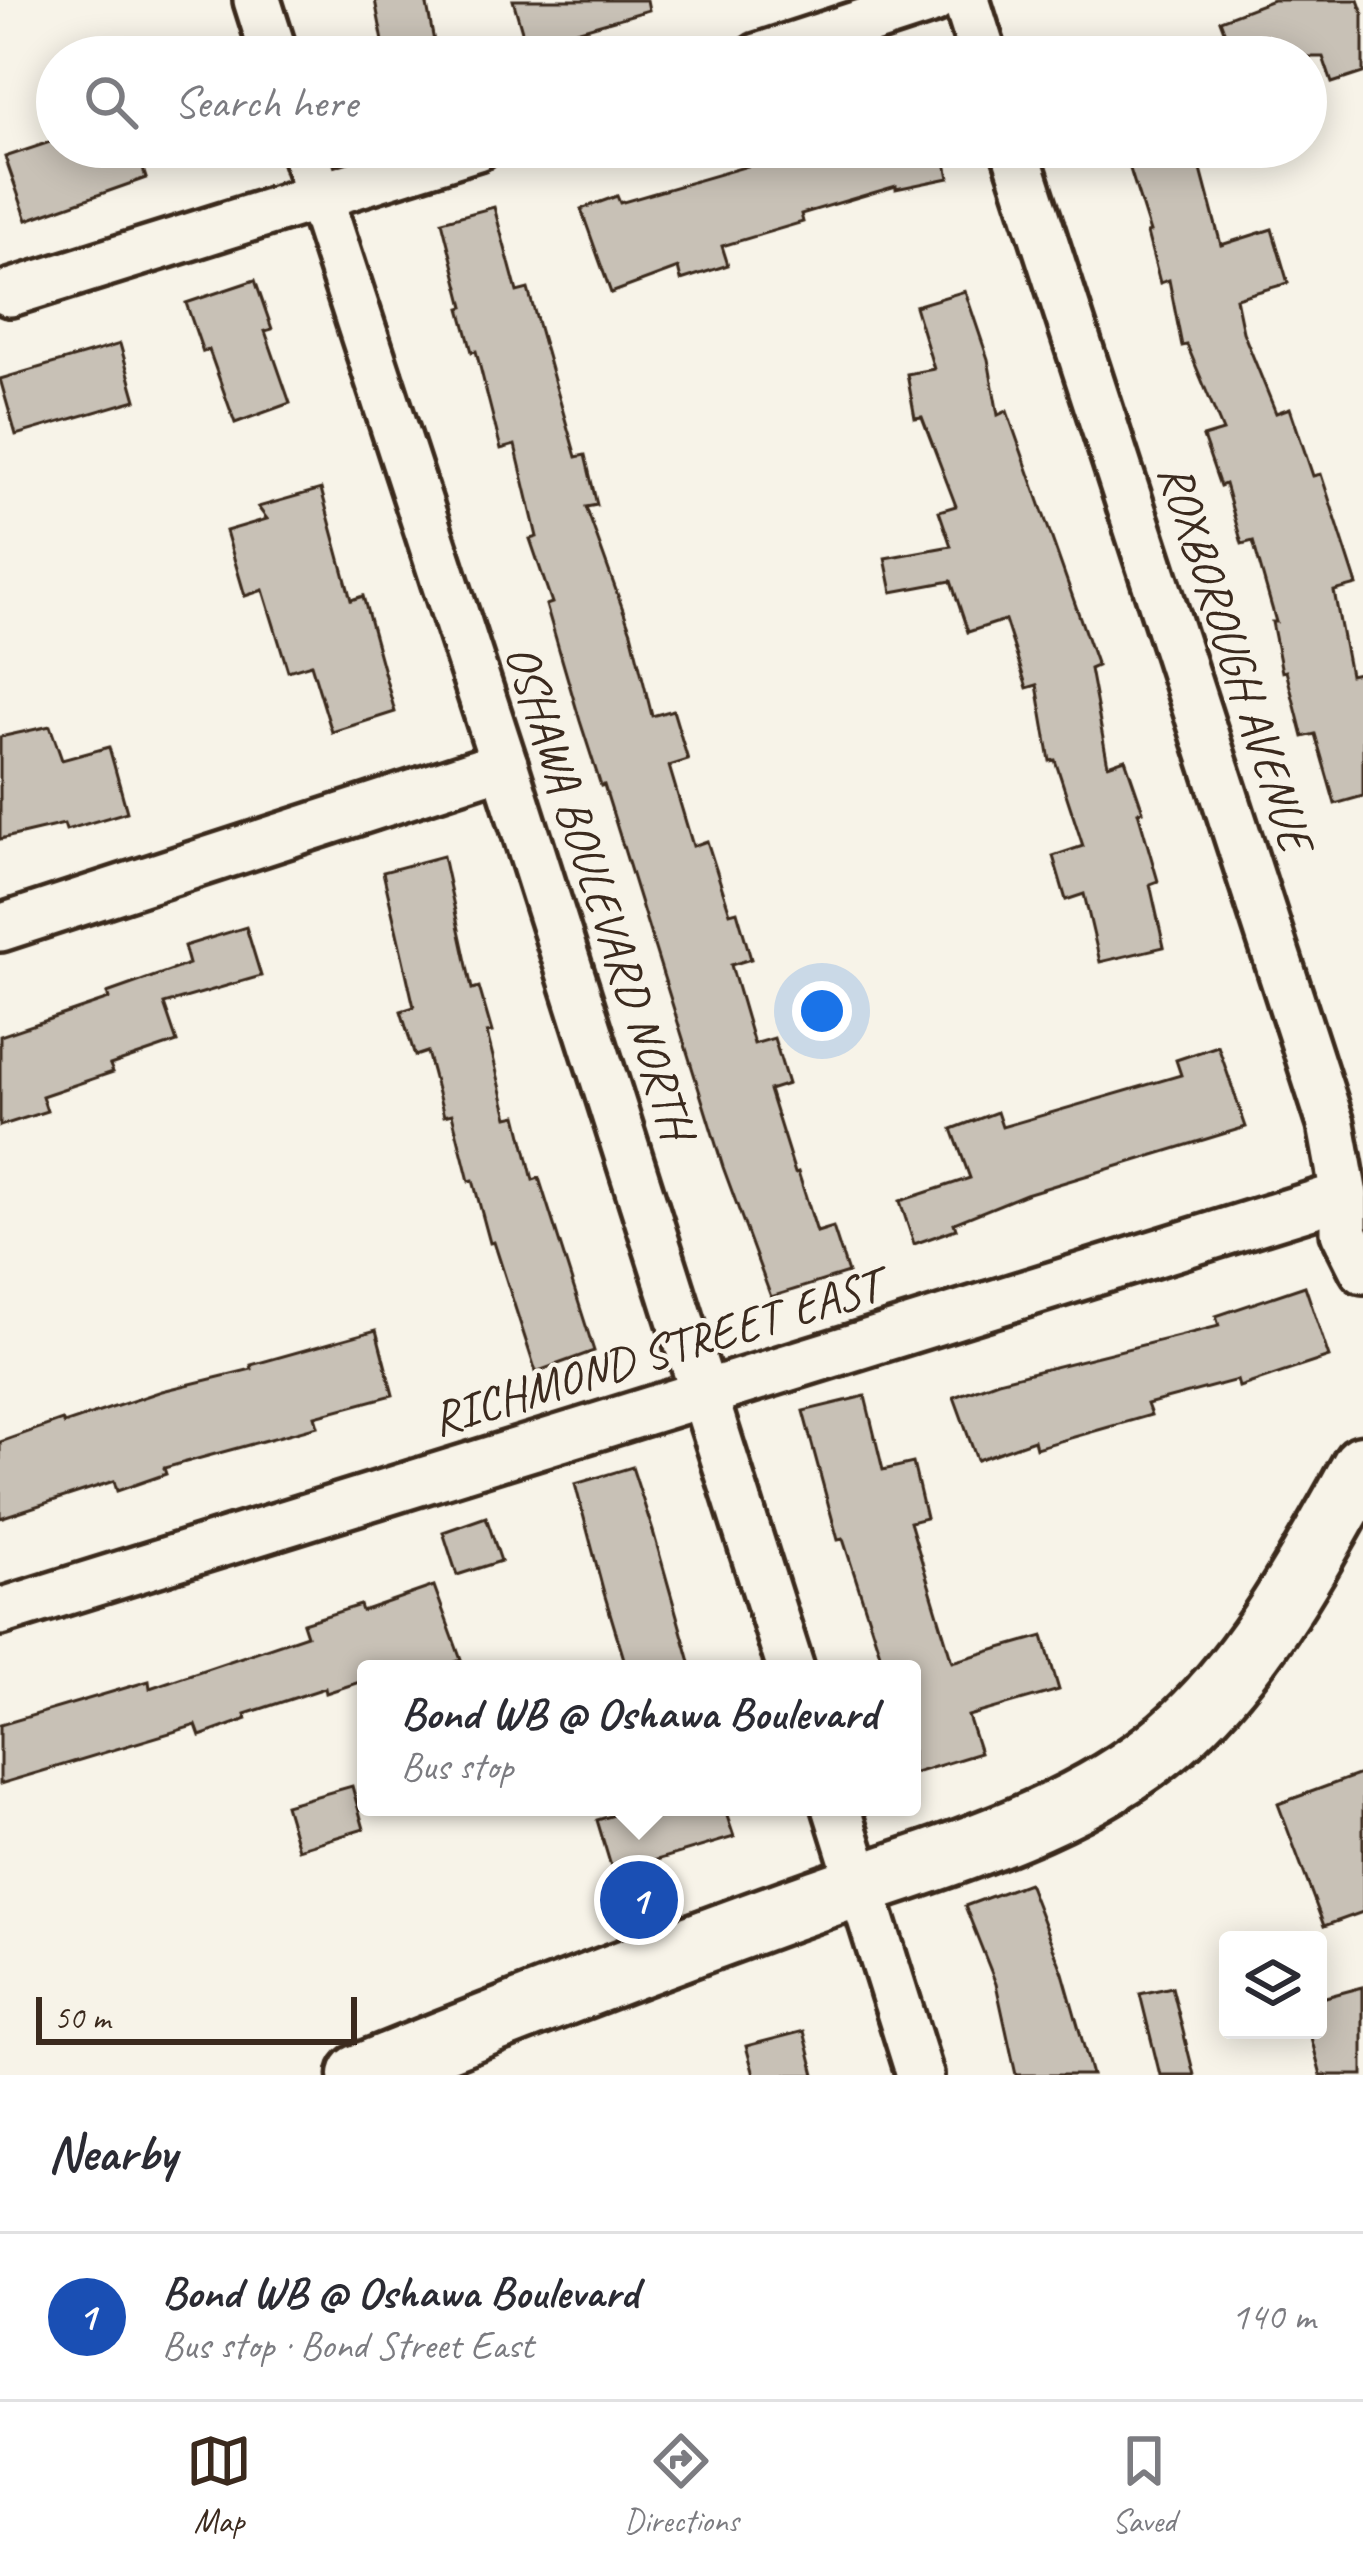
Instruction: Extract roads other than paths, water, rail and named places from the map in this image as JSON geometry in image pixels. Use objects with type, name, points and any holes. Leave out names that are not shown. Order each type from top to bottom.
[{"type":"main road","points":[[360,2075],[1003,1834],[1100,1788],[1168,1742],[1221,1691],[1256,1645],[1363,1466]]},
{"type":"street","points":[[257,0],[268,36]]},
{"type":"street","points":[[822,36],[933,0]]},
{"type":"street","points":[[966,0],[977,36]]},
{"type":"street","name":"OSHAWA BOULEVARD NORTH","points":[[310,168],[788,1660]]},
{"type":"street","points":[[10,293],[406,168]]},
{"type":"street","name":"ROXBOROUGH AVENUE","points":[[1020,168],[1331,1124],[1344,1195],[1344,1232],[1363,1270]]},
{"type":"street","points":[[0,928],[504,764]]},
{"type":"street","name":"RICHMOND STREET EAST","points":[[0,1612],[1344,1195]]},
{"type":"street","points":[[839,1816],[920,2075]]},
{"type":"place","name":"Bond WB @ Oshawa Boulevard","points":[[639,1900]]}]
